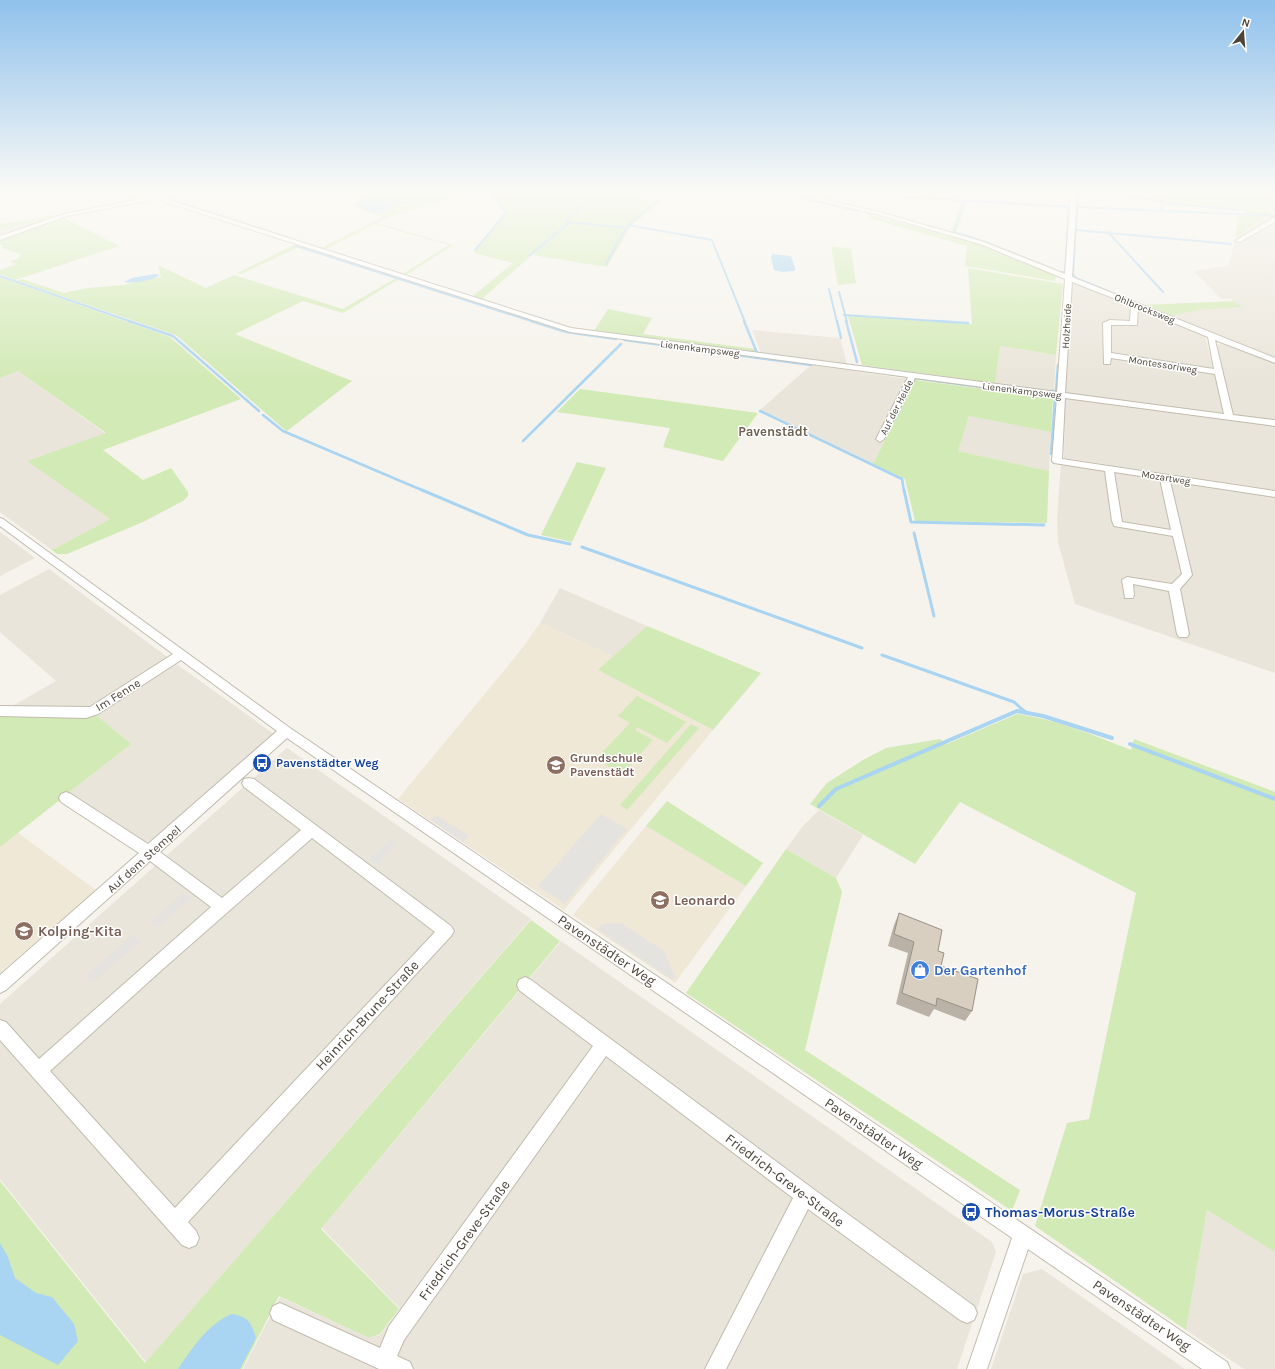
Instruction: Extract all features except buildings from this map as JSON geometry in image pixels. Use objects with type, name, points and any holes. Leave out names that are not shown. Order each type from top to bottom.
[{"type":"street","name":"Lienenkampsweg","points":[[338,256],[565,329],[1275,423]]},
{"type":"street","name":"Ohlbrocksweg","points":[[1012,256],[1275,361]]},
{"type":"street","name":"Holzheide","points":[[1057,461],[1070,256]]},
{"type":"street","name":"Montessoriweg","points":[[1137,305],[1134,306],[1134,323],[1107,323],[1107,359],[1219,372]]},
{"type":"street","points":[[1214,336],[1211,337],[1229,417]]},
{"type":"street","name":"Auf der Heide","points":[[880,439],[912,376]]},
{"type":"street","name":"Mozartweg","points":[[1057,461],[1275,494]]},
{"type":"street","points":[[1109,469],[1118,524],[1177,534]]},
{"type":"street","points":[[1164,477],[1187,575],[1174,588]]},
{"type":"street","name":"Pavenstädter Weg","points":[[0,522],[286,732],[1220,1369]]},
{"type":"street","points":[[1129,595],[1127,580],[1174,588]]},
{"type":"street","points":[[1174,588],[1183,634]]},
{"type":"street","name":"Im Fenne","points":[[0,711],[86,713],[94,711],[181,654]]},
{"type":"street","name":"Auf dem Stempel","points":[[0,985],[286,732]]},
{"type":"street","name":"Heinrich-Brune-Straße","points":[[175,1222],[446,931],[248,783]]},
{"type":"street","points":[[66,798],[150,853],[222,908]]},
{"type":"street","points":[[39,1070],[311,830]]},
{"type":"street","name":"Friedrich-Greve-Straße","points":[[525,985],[805,1195],[967,1313]]},
{"type":"street","points":[[0,1028],[189,1238]]},
{"type":"street","name":"Friedrich-Greve-Straße","points":[[280,1313],[394,1365],[396,1333],[604,1045]]},
{"type":"street","points":[[715,1369],[805,1195]]},
{"type":"street","points":[[977,1369],[1023,1234]]},
{"type":"shaded area","points":[[1231,256],[1275,256],[1275,358],[1170,316],[1200,310],[1242,307],[1231,299],[1221,299],[1194,271],[1228,266]]},
{"type":"shaded area","points":[[1072,283],[1205,335],[1223,413],[1065,393]]},
{"type":"shaded area","points":[[752,330],[840,338],[847,365],[761,353]]},
{"type":"shaded area","points":[[1217,345],[1231,345],[1275,363],[1275,420],[1234,415]]},
{"type":"shaded area","points":[[1000,346],[1056,355],[1054,391],[995,383]]},
{"type":"shaded area","points":[[811,365],[915,380],[873,464],[760,410]]},
{"type":"shaded area","points":[[18,371],[106,434],[28,461],[110,519],[52,550],[0,512],[0,378]]},
{"type":"shaded area","points":[[1065,398],[1275,425],[1275,490],[1064,458]]},
{"type":"shaded area","points":[[969,416],[1051,432],[1049,471],[958,451]]},
{"type":"shaded area","points":[[1061,464],[1275,496],[1275,673],[1075,604],[1058,542],[1057,519]]},
{"type":"shaded area","points":[[0,532],[35,558],[0,576]]},
{"type":"shaded area","points":[[49,569],[170,659],[94,707],[86,709],[9,708],[56,681],[0,632],[0,595]]},
{"type":"shaded area","points":[[560,588],[647,626],[614,657],[540,623]]},
{"type":"shaded area","name":"Grundschule Pavenstädt","points":[[540,623],[614,657],[598,670],[713,730],[564,910],[398,799],[520,651]]},
{"type":"shaded area","points":[[175,663],[274,734],[154,840],[144,842],[69,793],[131,744],[95,714]]},
{"type":"shaded area","points":[[287,748],[531,919],[146,1362],[0,1179],[0,1004]]},
{"type":"shaded area","points":[[819,810],[863,835],[836,878],[786,849],[802,827]]},
{"type":"shaded area","points":[[601,814],[627,829],[565,904],[538,886]]},
{"type":"shaded area","points":[[436,815],[469,836],[463,842],[431,820]]},
{"type":"shaded area","name":"Leonardo","points":[[646,826],[746,886],[675,983],[573,915]]},
{"type":"shaded area","name":"Kolping-Kita","points":[[18,833],[96,890],[0,973],[0,847]]},
{"type":"shaded area","points":[[391,839],[397,844],[376,865],[369,859]]},
{"type":"shaded area","points":[[185,892],[192,898],[157,928],[150,922]]},
{"type":"shaded area","points":[[621,923],[664,951],[675,977],[673,980],[597,929],[602,924]]},
{"type":"shaded area","points":[[133,935],[140,942],[92,983],[85,976]]},
{"type":"shaded area","points":[[561,941],[992,1242],[996,1252],[957,1369],[243,1369],[280,1297],[369,1338],[380,1335],[400,1309],[322,1228]]},
{"type":"shaded area","points":[[1207,1210],[1275,1252],[1275,1369],[1244,1369],[1186,1330]]},
{"type":"shaded area","points":[[1042,1269],[1185,1369],[991,1369],[1023,1274]]},
{"type":"green space","points":[[89,256],[15,280],[0,274],[0,270],[16,264],[10,261],[20,258],[19,257]]},
{"type":"green space","points":[[272,256],[280,256],[241,274],[237,273]]},
{"type":"green space","points":[[432,256],[436,256],[406,275],[403,274]]},
{"type":"green space","points":[[485,256],[531,256],[482,299],[473,296],[513,263]]},
{"type":"green space","points":[[538,256],[614,256],[607,267]]},
{"type":"green space","points":[[833,256],[852,256],[856,283],[838,285]]},
{"type":"green space","points":[[966,256],[1008,256],[1056,276],[1055,281],[965,266]]},
{"type":"green space","points":[[158,265],[206,288],[234,275],[343,309],[396,278],[399,279],[343,313],[303,301],[235,334],[352,381],[287,431],[176,335],[17,281],[22,279],[64,293],[87,288],[123,285],[161,277]]},
{"type":"green space","points":[[968,268],[1063,284],[1056,355],[1000,346],[995,383],[862,365],[848,316],[972,324]]},
{"type":"green space","points":[[0,277],[170,337],[241,399],[103,450],[143,480],[171,468],[188,492],[188,496],[183,501],[143,522],[67,554],[57,554],[52,550],[110,519],[27,461],[106,433],[18,371],[0,378]]},
{"type":"green space","points":[[1234,301],[1243,307],[1200,310],[1170,316],[1143,305]]},
{"type":"green space","points":[[608,309],[652,318],[643,334],[755,349],[756,352],[594,331]]},
{"type":"green space","points":[[915,380],[1053,398],[1051,432],[969,416],[958,451],[1049,471],[1047,523],[915,521],[905,479],[873,464]]},
{"type":"green space","points":[[580,389],[758,413],[723,461],[663,447],[670,428],[557,412]]},
{"type":"green space","points":[[577,462],[606,468],[572,542],[541,535]]},
{"type":"green space","points":[[647,626],[761,673],[713,730],[598,670]]},
{"type":"green space","points":[[637,696],[686,722],[667,743],[637,727],[635,730],[653,740],[622,774],[596,759],[630,723],[618,716]]},
{"type":"green space","points":[[0,714],[95,714],[131,744],[0,847]]},
{"type":"green space","points":[[1017,714],[1061,724],[1131,750],[1134,739],[1275,792],[1275,1252],[1207,1210],[1186,1330],[1035,1226],[1067,1123],[1089,1119],[1136,893],[960,802],[915,864],[810,804],[827,783],[863,760],[886,748],[940,739],[947,744]]},
{"type":"green space","points":[[691,724],[699,728],[627,810],[620,805]]},
{"type":"green space","points":[[667,801],[763,863],[746,886],[646,826]]},
{"type":"green space","points":[[786,849],[836,878],[842,892],[805,1050],[1020,1190],[1012,1211],[686,993]]},
{"type":"green space","points":[[531,920],[560,941],[321,1229],[399,1309],[380,1334],[369,1338],[279,1296],[242,1369],[0,1369],[0,1181],[145,1363]]},
{"type":"water","points":[[772,256],[791,256],[795,271],[782,272],[774,270]]},
{"type":"water","points":[[155,274],[160,275],[142,282],[124,282],[132,278]]},
{"type":"water","points":[[0,1243],[8,1257],[15,1278],[36,1293],[52,1297],[74,1324],[78,1341],[58,1365],[0,1335]]},
{"type":"water","points":[[232,1314],[246,1319],[253,1328],[256,1338],[240,1369],[178,1369],[208,1330],[216,1323]]},
{"type":"waterway","points":[[327,256],[534,322]]},
{"type":"waterway","points":[[606,264],[611,256]]},
{"type":"waterway","points":[[718,256],[745,322]]},
{"type":"waterway","points":[[1020,256],[1053,269]]},
{"type":"waterway","points":[[1059,272],[1065,272],[1066,256]]},
{"type":"waterway","points":[[1074,256],[1073,274],[1076,278],[1132,301]]},
{"type":"waterway","points":[[1130,256],[1163,292]]},
{"type":"waterway","points":[[0,276],[132,322]]},
{"type":"waterway","points":[[829,289],[837,322]]},
{"type":"waterway","points":[[839,292],[845,315]]},
{"type":"waterway","points":[[845,315],[945,322]]},
{"type":"waterway","points":[[845,315],[847,322]]},
{"type":"waterway","points":[[129,321],[173,336],[259,411]]},
{"type":"waterway","points":[[531,321],[566,332],[616,339]]},
{"type":"waterway","points":[[744,321],[757,353],[753,352]]},
{"type":"waterway","points":[[837,321],[841,338]]},
{"type":"waterway","points":[[846,321],[857,362]]},
{"type":"waterway","points":[[935,321],[945,322]]},
{"type":"waterway","points":[[945,322],[968,323]]},
{"type":"waterway","points":[[945,322],[951,322]]},
{"type":"waterway","points":[[624,340],[811,365]]},
{"type":"waterway","points":[[523,441],[621,344]]},
{"type":"waterway","points":[[1051,391],[1056,391],[1058,365]]},
{"type":"waterway","points":[[913,382],[915,378],[1055,397],[1051,454]]},
{"type":"waterway","points":[[895,419],[909,389]]},
{"type":"waterway","points":[[760,411],[902,479],[904,491]]},
{"type":"waterway","points":[[263,415],[283,431],[424,491]]},
{"type":"waterway","points":[[422,490],[528,535],[570,544]]},
{"type":"waterway","points":[[904,490],[911,522],[1044,525]]},
{"type":"waterway","points":[[914,533],[934,616]]},
{"type":"waterway","points":[[582,547],[862,648]]},
{"type":"waterway","points":[[882,655],[1014,702],[1024,711]]},
{"type":"waterway","points":[[819,806],[836,789],[1017,711],[1043,716],[1112,738]]},
{"type":"waterway","points":[[1130,744],[1275,799]]},
{"type":"place","name":"Pavenstädter Weg","points":[[262,763]]},
{"type":"place","name":"Grundschule Pavenstädt","points":[[556,765]]},
{"type":"place","name":"Leonardo","points":[[660,900]]},
{"type":"place","name":"Kolping-Kita","points":[[24,931]]},
{"type":"place","name":"Der Gartenhof","points":[[920,970]]},
{"type":"place","name":"Thomas-Morus-Straße","points":[[971,1212]]},
{"type":"district","name":"Pavenstädt","points":[[773,431]]}]
